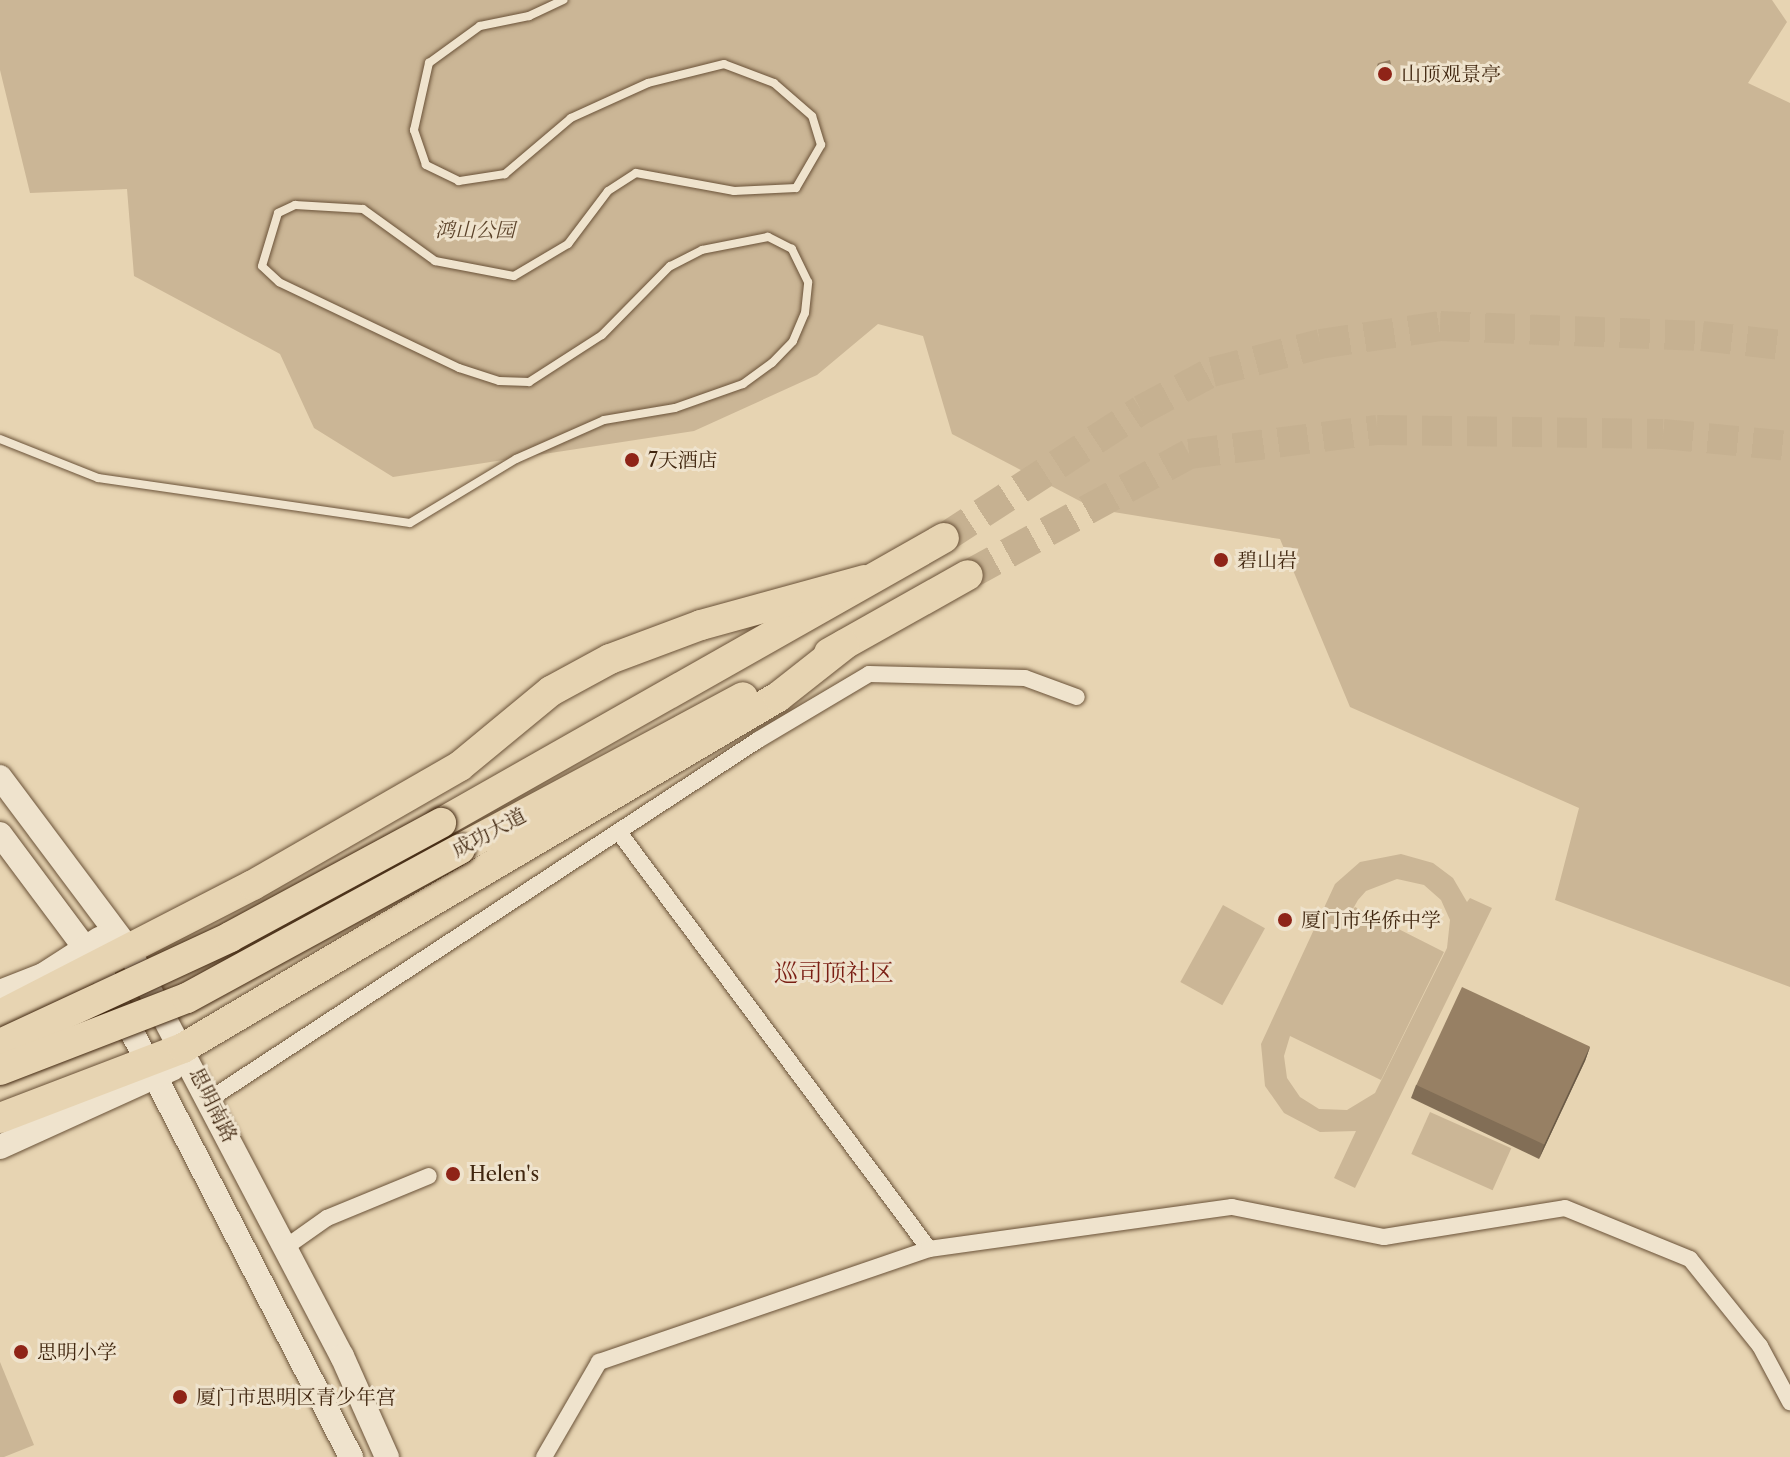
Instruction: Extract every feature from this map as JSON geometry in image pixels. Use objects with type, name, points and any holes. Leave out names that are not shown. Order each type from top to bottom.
[{"type":"highway","name":"成功大道","points":[[0,1044],[230,937],[441,823],[864,580],[944,538]]},
{"type":"highway","name":"成功大道","points":[[0,1070],[187,998],[844,645],[968,575]]},
{"type":"highway","points":[[0,1015],[121,937],[253,885],[460,766],[551,691],[610,659],[701,625],[864,580]]},
{"type":"highway","points":[[13,1114],[154,1068],[186,1054],[778,697],[844,645]]},
{"type":"main road","name":"思明南路","points":[[0,777],[121,937],[210,1099],[286,1247],[387,1457]]},
{"type":"main road","name":"思明南路","points":[[0,834],[91,956],[154,1068],[351,1457]]},
{"type":"main road","points":[[0,992],[91,956]]},
{"type":"main road","points":[[0,1147],[154,1068]]},
{"type":"street","points":[[210,1099],[621,835],[758,740],[869,674],[1025,678],[1077,697]]},
{"type":"street","points":[[621,835],[929,1249]]},
{"type":"street","points":[[286,1247],[327,1218],[429,1176]]},
{"type":"street","points":[[544,1457],[599,1362],[929,1249],[1232,1207],[1384,1237],[1565,1208],[1690,1259],[1760,1346],[1790,1402]]},
{"type":"lane","points":[[0,439],[98,478],[410,523],[541,447],[604,420],[675,408],[743,384],[772,363],[793,341],[805,313],[808,282],[792,249],[768,237],[702,250],[670,266],[602,335],[529,382],[499,381],[459,368],[279,282],[262,266],[278,213],[295,205],[363,209],[435,261],[514,276],[568,244],[608,191],[636,173],[734,191],[796,188],[821,145],[812,116],[774,83],[724,64],[648,83],[571,118],[505,174],[459,181],[426,165],[414,130],[429,63],[480,26],[529,16],[563,0]]},
{"type":"green space","name":"鸿山公园","points":[[0,0],[1772,0],[1787,22],[1748,83],[1790,103],[1790,987],[1555,900],[1579,808],[1350,707],[1280,539],[1095,509],[952,434],[923,336],[878,324],[817,375],[694,431],[393,477],[314,428],[280,354],[134,276],[127,189],[30,193],[0,70]]},
{"type":"green space","points":[[1401,854],[1433,863],[1453,878],[1467,902],[1470,898],[1492,908],[1355,1188],[1334,1178],[1356,1131],[1320,1132],[1284,1113],[1265,1086],[1261,1044],[1335,884],[1360,862]],"holes":[[[1397,879],[1424,885],[1441,900],[1450,920],[1447,948],[1375,1093],[1347,1110],[1319,1109],[1300,1097],[1287,1078],[1284,1056],[1290,1036],[1381,1080],[1444,952],[1355,907],[1350,914],[1366,891]]]},
{"type":"green space","points":[[1223,905],[1265,928],[1222,1005],[1180,982]]},
{"type":"green space","points":[[1430,1112],[1511,1148],[1493,1190],[1411,1154]]},
{"type":"green space","points":[[0,1362],[34,1445],[4,1457],[0,1457]]},
{"type":"building","points":[[1390,60],[1394,76],[1382,78],[1378,63]]},
{"type":"building","points":[[1462,987],[1590,1047],[1544,1144],[1416,1085]]},
{"type":"tunnel","points":[[944,538],[1141,410],[1212,372],[1320,344],[1440,326],[1702,336],[1790,346]]},
{"type":"tunnel","points":[[968,575],[1189,454],[1377,430],[1663,434],[1790,446]]},
{"type":"place","name":"山顶观景亭","points":[[1385,74]]},
{"type":"place","name":"7天酒店","points":[[632,460]]},
{"type":"place","name":"碧山岩","points":[[1221,560]]},
{"type":"place","name":"厦门市华侨中学","points":[[1285,920]]},
{"type":"place","name":"Helen's","points":[[453,1174]]},
{"type":"place","name":"思明小学","points":[[21,1352]]},
{"type":"place","name":"厦门市思明区青少年宫","points":[[180,1397]]},
{"type":"district","name":"巡司顶社区","points":[[834,973]]}]
